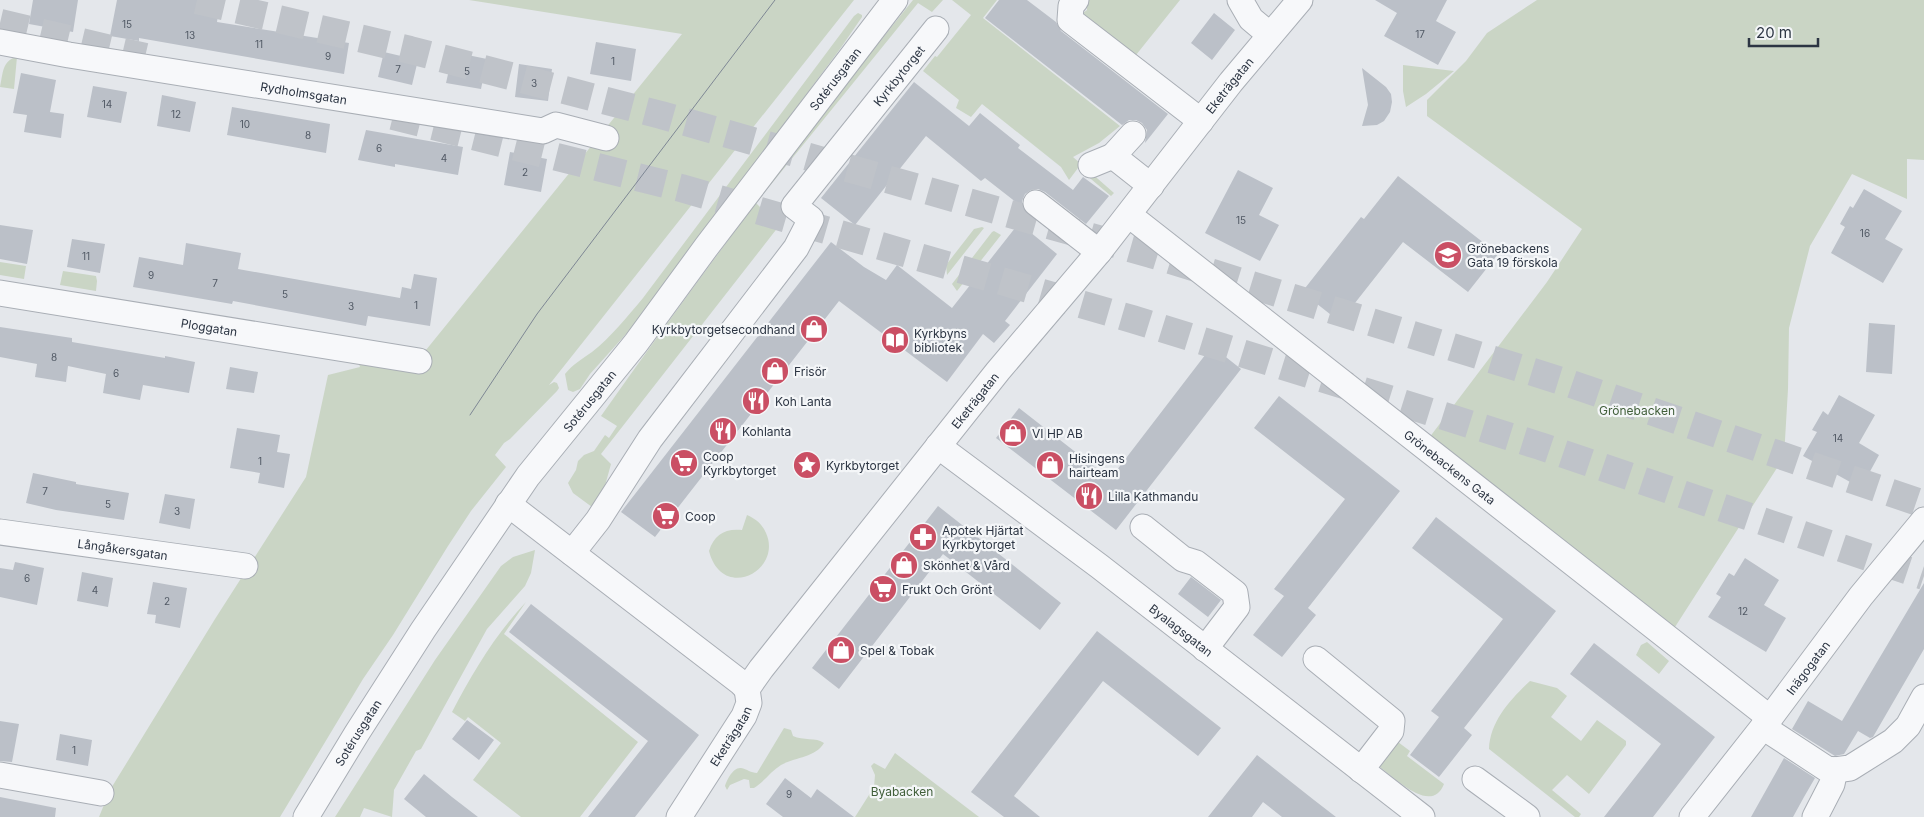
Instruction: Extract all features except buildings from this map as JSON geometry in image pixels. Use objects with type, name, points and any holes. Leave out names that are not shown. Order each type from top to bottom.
[{"type":"street","name":"Sotérusgatan","points":[[306,817],[377,701],[528,476],[636,343],[895,0]]},
{"type":"street","points":[[1076,0],[1071,6],[1070,20],[1201,121]]},
{"type":"street","points":[[1240,0],[1251,19],[1270,35]]},
{"type":"street","name":"Eketrägatan","points":[[679,817],[744,716],[749,703],[747,689],[761,669],[998,371],[1099,252],[1201,121],[1300,0]]},
{"type":"street","name":"Kyrkbytorget","points":[[572,553],[598,520],[650,439],[796,248],[811,219],[794,206],[936,29]]},
{"type":"street","name":"Rydholmsgatan","points":[[0,42],[69,55],[542,131],[556,125],[606,138]]},
{"type":"street","points":[[1133,134],[1102,161],[1151,186]]},
{"type":"street","points":[[1036,204],[1099,252]]},
{"type":"street","name":"Grönebackens Gata","points":[[1129,215],[1819,764],[1834,770]]},
{"type":"street","name":"Ploggatan","points":[[0,292],[418,361]]},
{"type":"street","name":"Byalagsgatan","points":[[938,446],[1099,566],[1422,817]]},
{"type":"street","points":[[508,504],[747,689]]},
{"type":"street","name":"Inägogatan","points":[[1692,817],[1861,596],[1923,524]]},
{"type":"street","points":[[1143,527],[1183,559],[1196,563],[1235,593],[1237,608],[1204,648]]},
{"type":"street","name":"Långåkersgatan","points":[[0,532],[244,566]]},
{"type":"street","points":[[1316,659],[1392,721],[1391,731],[1361,770]]},
{"type":"street","points":[[1815,817],[1832,784],[1834,770],[1850,768],[1893,741],[1908,726],[1924,697]]},
{"type":"street","points":[[0,775],[101,793]]},
{"type":"street","points":[[1475,779],[1527,817]]},
{"type":"green space","points":[[469,0],[854,0],[549,385],[554,382],[557,383],[559,388],[557,391],[504,443],[495,455],[506,467],[471,511],[448,546],[393,635],[363,679],[280,817],[99,817],[110,790],[215,619],[306,477],[328,375],[360,367],[358,361],[386,360],[426,350],[682,34]]},
{"type":"green space","points":[[913,0],[943,0],[932,12],[918,3],[759,199],[832,102]]},
{"type":"green space","points":[[952,0],[997,0],[983,18],[1120,126],[1099,143],[1073,157],[1114,193],[1111,196],[1078,168],[1069,180],[1061,167],[982,104],[971,117],[956,108],[959,100],[923,71],[935,56],[937,57],[971,15]]},
{"type":"green space","points":[[1087,0],[1180,0],[1132,60],[1079,16],[1087,10]]},
{"type":"green space","name":"Grönebacken","points":[[1537,0],[1924,0],[1924,160],[1907,159],[1907,199],[1852,174],[1810,246],[1789,328],[1784,457],[1675,627],[1429,438],[1547,282],[1582,229],[1427,116],[1427,100],[1466,61],[1487,33]]},
{"type":"green space","points":[[858,13],[862,17],[840,49],[635,324],[590,374],[580,389],[573,392],[568,390],[565,374],[574,364],[606,340],[643,298]]},
{"type":"green space","points":[[17,57],[14,89],[0,87],[6,64]]},
{"type":"green space","points":[[1403,65],[1454,71],[1426,94],[1406,107],[1403,91]]},
{"type":"green space","points":[[756,203],[779,226],[601,454],[611,464],[603,493],[592,507],[573,493],[568,483],[576,470],[578,461],[584,455],[594,451],[605,435],[609,438],[617,426],[601,416]]},
{"type":"green space","points":[[984,228],[947,275],[946,265],[974,229]]},
{"type":"green space","points":[[994,231],[1001,235],[957,291],[952,284]]},
{"type":"green space","points":[[0,262],[26,266],[24,279],[0,275]]},
{"type":"green space","points":[[63,271],[96,276],[96,291],[60,285]]},
{"type":"green space","points":[[747,515],[763,527],[769,547],[766,559],[759,569],[749,575],[737,578],[726,575],[716,566],[709,551],[711,545],[721,534],[730,530],[742,530]]},
{"type":"green space","points":[[535,550],[531,573],[525,586],[487,629],[421,749],[416,751],[394,790],[392,817],[364,808],[360,817],[335,817],[435,660],[501,566],[513,557]]},
{"type":"green space","points":[[526,602],[504,634],[638,742],[580,817],[521,817],[473,780],[501,743],[468,717],[465,721],[452,712],[485,654],[504,627]]},
{"type":"green space","points":[[1647,642],[1669,661],[1659,674],[1636,655],[1641,645]]},
{"type":"green space","points":[[1530,681],[1557,688],[1567,696],[1551,717],[1581,741],[1597,720],[1626,741],[1626,745],[1589,794],[1567,775],[1552,790],[1581,814],[1579,817],[1575,817],[1489,749],[1490,739],[1497,720],[1509,703]]},
{"type":"green space","points":[[784,728],[791,730],[793,736],[824,743],[815,752],[781,765],[754,788],[750,788],[749,780],[744,779],[730,785],[727,790],[726,783],[731,774],[738,768],[757,773]]},
{"type":"green space","points":[[1394,739],[1410,751],[1407,756],[1444,784],[1438,793],[1431,796],[1414,792],[1381,768],[1377,763]]},
{"type":"green space","name":"Byabacken","points":[[895,753],[979,817],[855,817],[874,787],[875,775],[871,766],[874,763],[885,769]]},
{"type":"tunnel","points":[[197,0],[410,50],[661,115],[1151,254],[1565,382],[1924,504]]},
{"type":"tunnel","points":[[0,23],[145,57]]},
{"type":"tunnel","points":[[393,116],[681,188],[1132,319],[1540,446],[1924,576]]},
{"type":"tram line","points":[[470,415],[537,314],[775,0]]},
{"type":"place","name":"Grönebackens Gata 19 förskola","points":[[1448,255]]},
{"type":"place","name":"Kyrkbytorgetsecondhand","points":[[814,329]]},
{"type":"place","name":"Kyrkbyns bibliotek","points":[[895,340]]},
{"type":"place","name":"Frisör","points":[[775,371]]},
{"type":"place","name":"Koh Lanta","points":[[756,401]]},
{"type":"place","name":"Kohlanta","points":[[723,431]]},
{"type":"place","name":"VI HP AB","points":[[1013,433]]},
{"type":"place","name":"Coop Kyrkbytorget","points":[[684,463]]},
{"type":"place","name":"Kyrkbytorget","points":[[807,465]]},
{"type":"place","name":"Hisingens hairteam","points":[[1050,465]]},
{"type":"place","name":"Lilla Kathmandu","points":[[1089,496]]},
{"type":"place","name":"Coop","points":[[666,516]]},
{"type":"place","name":"Apotek Hjärtat Kyrkbytorget","points":[[923,537]]},
{"type":"place","name":"Skönhet & Vård","points":[[904,565]]},
{"type":"place","name":"Frukt Och Grönt","points":[[883,589]]},
{"type":"place","name":"Spel & Tobak","points":[[841,650]]}]
